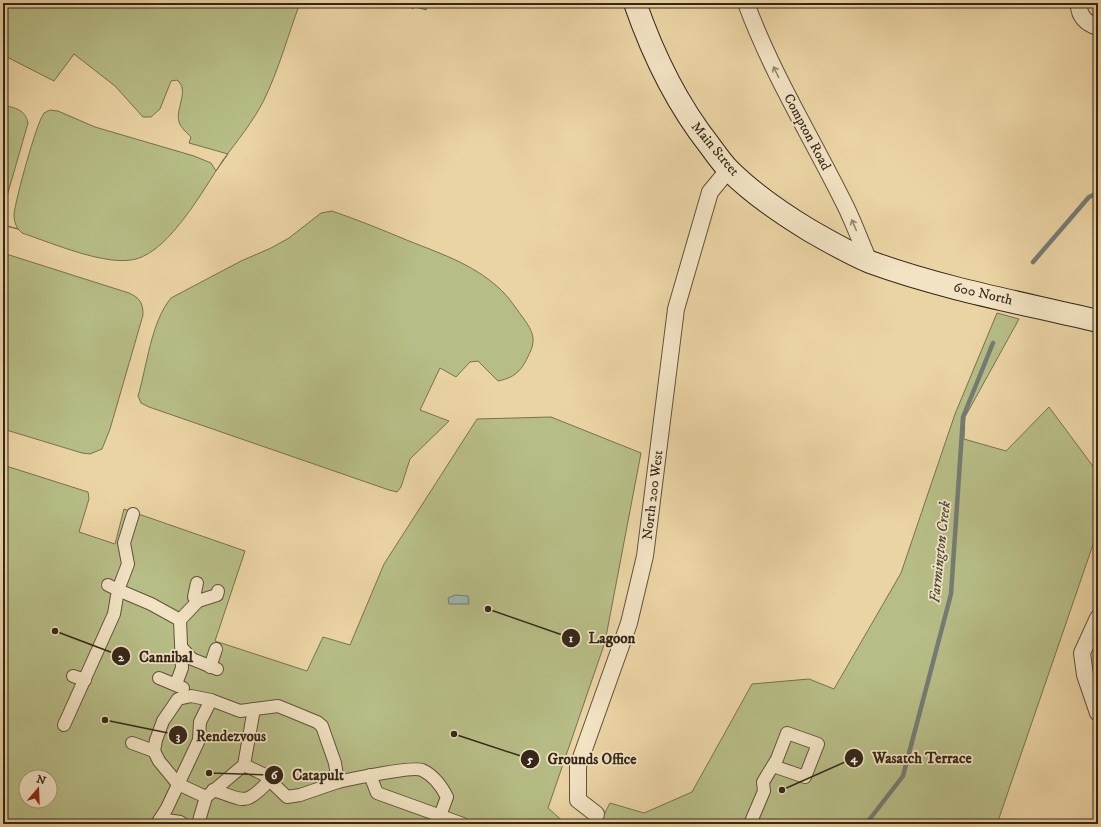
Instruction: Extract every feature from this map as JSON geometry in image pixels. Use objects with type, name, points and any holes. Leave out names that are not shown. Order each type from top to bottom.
[{"type":"main road","name":"Main Street","points":[[635,3],[646,36],[665,78],[693,125],[729,169],[761,197],[796,222],[833,244],[869,261]]},
{"type":"main road","name":"600 North","points":[[869,261],[924,280],[1098,321]]},
{"type":"street","name":"Compton Road","points":[[746,3],[757,33],[788,98],[846,206],[869,261]]},
{"type":"street","points":[[1080,3],[1081,14],[1084,20],[1090,25],[1098,27]]},
{"type":"street","name":"North 200 West","points":[[596,814],[578,800],[578,766],[629,623],[645,556],[676,309],[710,192],[729,169]]},
{"type":"street","points":[[64,725],[79,678],[114,614],[113,588],[128,564],[124,543],[132,514]]},
{"type":"street","points":[[196,584],[194,597],[198,601]]},
{"type":"street","points":[[113,588],[151,604],[180,620]]},
{"type":"street","points":[[178,679],[182,668],[180,620],[198,601],[217,595],[218,591]]},
{"type":"street","points":[[1098,618],[1082,653],[1085,675],[1098,713]]},
{"type":"street","points":[[182,648],[192,659],[214,668],[216,649]]},
{"type":"street","points":[[160,676],[178,679],[191,696]]},
{"type":"street","points":[[154,751],[156,740],[163,721],[178,699],[191,696],[211,697],[240,711],[247,706],[278,706],[317,722],[322,726],[336,763],[333,786]]},
{"type":"street","points":[[158,822],[167,808],[199,740],[200,722],[211,697]]},
{"type":"street","points":[[198,824],[209,794],[244,765],[247,706]]},
{"type":"street","points":[[132,743],[154,751],[163,766],[178,784],[209,794],[245,798],[256,794],[269,780]]},
{"type":"street","points":[[163,766],[188,761]]},
{"type":"street","points":[[336,763],[356,778]]},
{"type":"street","points":[[244,765],[263,774],[286,797],[333,786],[370,775],[420,769],[429,774],[447,797],[439,820]]},
{"type":"street","points":[[750,824],[764,791],[763,782],[773,766]]},
{"type":"street","points":[[370,775],[377,793],[439,820],[463,824]]},
{"type":"street","points":[[158,822],[180,822],[183,824]]},
{"type":"green space","points":[[3,3],[300,3],[279,64],[264,100],[250,124],[228,154],[189,143],[191,137],[179,122],[178,117],[182,89],[181,84],[177,80],[171,81],[160,109],[151,117],[143,117],[115,86],[74,54],[54,81],[3,55]]},
{"type":"green space","points":[[406,3],[428,3],[426,10],[413,6],[413,9]]},
{"type":"green space","points":[[3,105],[15,108],[22,112],[27,118],[28,123],[3,210]]},
{"type":"green space","points":[[50,110],[58,111],[95,127],[194,156],[211,163],[216,171],[196,202],[173,231],[161,244],[149,253],[136,259],[124,261],[110,260],[79,253],[22,233],[18,229],[15,222],[14,214],[22,178],[36,131],[44,113]]},
{"type":"green space","points":[[332,211],[447,256],[483,275],[504,293],[527,323],[533,336],[533,345],[522,367],[515,374],[505,379],[498,381],[478,361],[470,362],[456,377],[440,368],[420,410],[449,421],[410,459],[401,487],[397,492],[149,407],[141,403],[138,396],[154,332],[164,308],[171,298],[241,261],[271,248],[289,238],[321,213]]},
{"type":"green space","points":[[3,253],[129,293],[140,301],[143,315],[110,429],[102,449],[90,454],[82,453],[3,429]]},
{"type":"green space","points":[[997,313],[1019,319],[965,417],[964,439],[1006,451],[1049,407],[1098,473],[1098,530],[997,824],[599,824],[610,803],[644,813],[692,792],[752,684],[809,679],[834,689],[901,573],[955,414]]},
{"type":"green space","points":[[551,417],[641,453],[605,642],[548,808],[566,824],[3,824],[3,465],[88,492],[89,499],[79,532],[115,544],[124,509],[245,551],[215,641],[307,671],[323,637],[350,645],[384,564],[477,419]]},
{"type":"water","points":[[455,595],[468,596],[469,604],[449,604],[448,598]]},
{"type":"waterway","name":"Farmington Creek","points":[[1033,262],[1089,197],[1098,193]]},
{"type":"waterway","name":"Farmington Creek","points":[[866,824],[903,776],[951,594],[963,417],[993,343]]},
{"type":"place","name":"Lagoon","points":[[488,609]]},
{"type":"place","name":"Cannibal","points":[[55,631]]},
{"type":"place","name":"Rendezvous","points":[[105,720]]},
{"type":"place","name":"Grounds Office","points":[[454,734]]},
{"type":"place","name":"Catapult","points":[[209,773]]},
{"type":"place","name":"Wasatch Terrace","points":[[782,790]]}]
